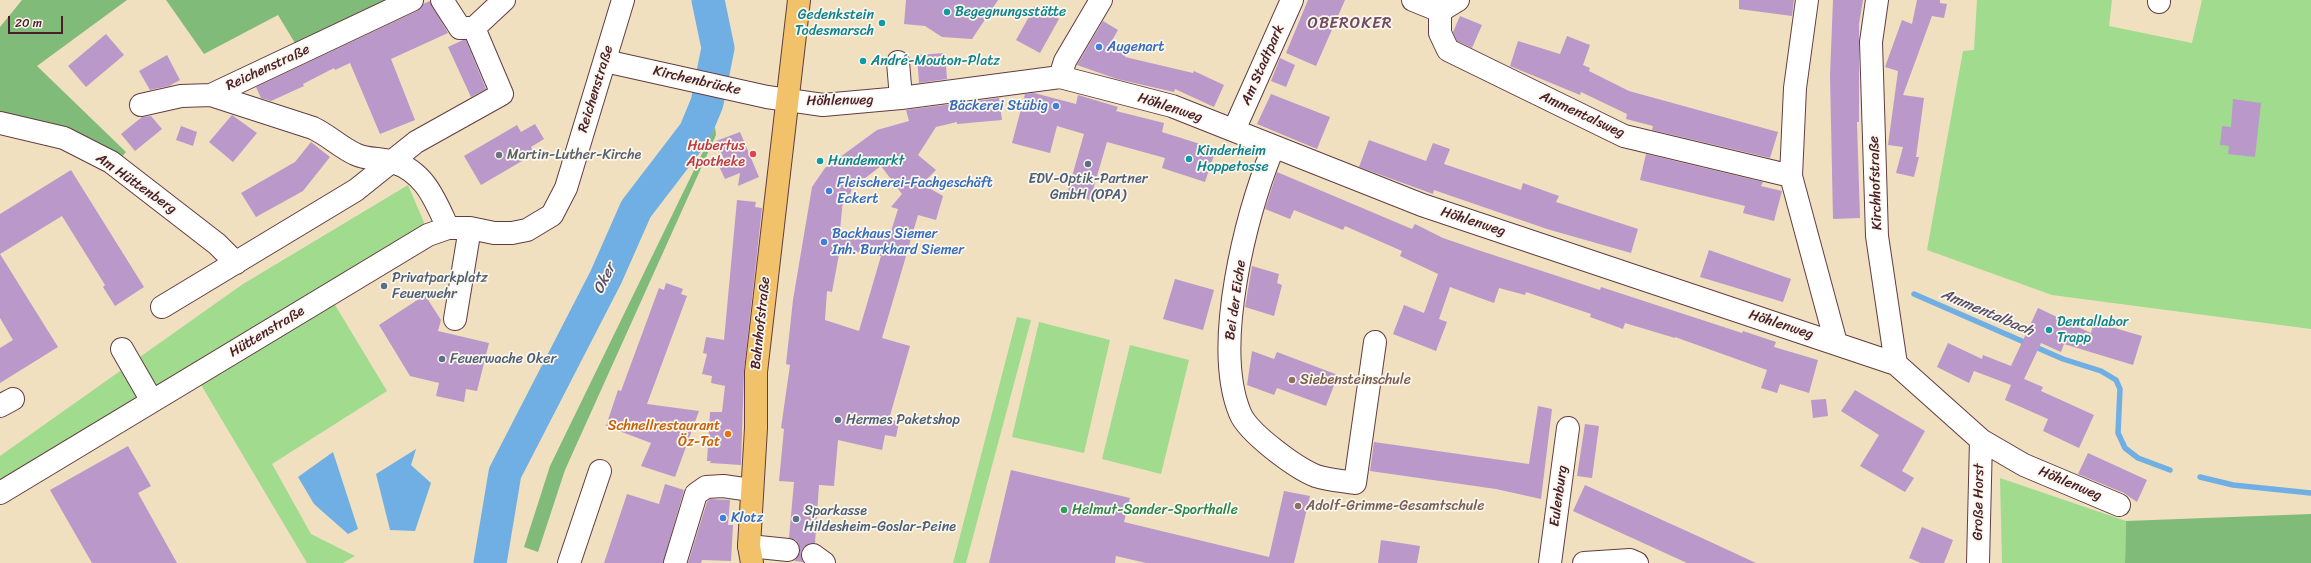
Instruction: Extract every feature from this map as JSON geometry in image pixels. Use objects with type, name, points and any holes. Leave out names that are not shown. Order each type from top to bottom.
[{"type":"main road","name":"Bahnhofstraße","points":[[748,557],[756,428],[756,372],[764,290],[799,0]]},
{"type":"street","name":"Reichenstraße","points":[[210,95],[412,0]]},
{"type":"street","points":[[442,0],[460,28],[474,28],[504,0]]},
{"type":"street","name":"Reichenstraße","points":[[547,219],[559,204],[566,188],[623,0]]},
{"type":"street","points":[[1060,77],[1065,61],[1100,0]]},
{"type":"street","name":"Am Stadtpark","points":[[1234,130],[1292,0]]},
{"type":"street","points":[[1413,0],[1440,11],[1458,0]]},
{"type":"street","points":[[1807,0],[1795,88],[1791,176],[1836,343]]},
{"type":"street","name":"Kirchhofstraße","points":[[1877,0],[1871,42],[1877,236],[1896,364]]},
{"type":"street","name":"Ammentalsweg","points":[[1440,11],[1440,33],[1448,50],[1624,136],[1791,176]]},
{"type":"street","points":[[162,306],[356,190],[416,142],[502,94],[474,28]]},
{"type":"street","name":"Kirchenbrücke","points":[[605,62],[788,101]]},
{"type":"street","points":[[898,62],[901,98]]},
{"type":"street","name":"Höhlenweg","points":[[788,101],[823,105],[901,98],[1060,77],[1172,106],[1234,130],[1273,148],[1422,205],[1896,364],[1981,440],[2024,465],[2119,505]]},
{"type":"street","name":"Reichenstraße","points":[[141,105],[181,96],[210,95],[313,128],[329,136],[355,154],[369,159],[392,162],[411,170],[421,178],[448,228]]},
{"type":"street","name":"Am Hüttenberg","points":[[0,123],[64,138],[111,162],[217,244],[236,263]]},
{"type":"street","name":"Bei der Eiche","points":[[1273,148],[1250,214],[1230,325],[1230,374],[1240,415],[1270,448],[1317,476],[1355,483],[1375,342]]},
{"type":"street","name":"Hüttenstraße","points":[[0,493],[428,235],[448,228],[470,228],[494,233],[512,233],[527,230],[547,219]]},
{"type":"street","points":[[455,319],[470,228]]},
{"type":"street","points":[[122,349],[152,402]]},
{"type":"street","name":"Eulenburg","points":[[1550,563],[1568,428]]},
{"type":"street","name":"Große Horst","points":[[1978,563],[1981,440]]},
{"type":"street","points":[[569,563],[600,471]]},
{"type":"street","points":[[675,563],[696,494],[706,487],[723,486],[751,490]]},
{"type":"street","points":[[748,557],[788,550]]},
{"type":"street","points":[[1584,563],[1630,560],[1637,563]]},
{"type":"green space","points":[[22,0],[127,0],[37,66],[126,152],[120,159],[79,137],[0,112],[0,27]]},
{"type":"green space","points":[[166,0],[396,0],[298,48],[278,15],[204,54]]},
{"type":"green space","points":[[1977,0],[2112,0],[2109,26],[2192,43],[2202,0],[2311,0],[2311,329],[2052,295],[1927,250],[1963,51],[1974,50]]},
{"type":"green space","points":[[715,127],[716,135],[565,470],[538,552],[524,547],[550,466]]},
{"type":"green space","points":[[408,185],[426,227],[329,295],[387,391],[272,464],[311,534],[355,556],[343,563],[307,563],[191,368],[0,481],[0,456],[243,284]]},
{"type":"green space","points":[[1017,317],[1031,320],[966,563],[953,563]]},
{"type":"green space","points":[[1039,322],[1110,340],[1084,453],[1012,437]]},
{"type":"green space","points":[[1130,345],[1189,360],[1161,474],[1102,459]]},
{"type":"green space","points":[[2000,478],[2126,521],[2125,563],[2002,563]]},
{"type":"green space","points":[[2311,514],[2311,563],[2125,563],[2126,521]]},
{"type":"water","points":[[416,449],[411,465],[431,483],[415,531],[390,530],[376,474]]},
{"type":"water","points":[[333,452],[358,529],[348,534],[314,504],[298,477]]},
{"type":"building","name":"Begegnungsstätte","points":[[906,0],[998,0],[972,39],[942,37],[925,26],[904,24]]},
{"type":"building","points":[[1308,0],[1345,0],[1316,66],[1286,53]]},
{"type":"building","points":[[1739,0],[1794,0],[1792,16],[1739,9]]},
{"type":"building","points":[[1833,0],[1863,0],[1859,24],[1859,122],[1857,122],[1860,218],[1833,219],[1830,76]]},
{"type":"building","points":[[1917,0],[1940,0],[1940,3],[1947,4],[1944,18],[1932,16],[1903,95],[1924,98],[1916,157],[1919,157],[1914,177],[1896,173],[1903,147],[1888,145],[1898,71],[1885,67],[1902,20],[1912,24]]},
{"type":"building","points":[[430,1],[448,33],[391,59],[415,120],[380,134],[350,63],[335,70],[334,68],[303,84],[304,86],[271,101],[261,98],[256,87],[417,11],[423,4]]},
{"type":"building","points":[[1035,6],[1059,19],[1040,53],[1016,40]]},
{"type":"building","points":[[1460,16],[1482,25],[1472,48],[1457,41],[1453,32]]},
{"type":"building","points":[[1103,21],[1118,30],[1110,44],[1128,50],[1125,57],[1193,73],[1194,71],[1224,85],[1214,107],[1175,89],[1174,92],[1117,79],[1077,65]]},
{"type":"building","points":[[106,34],[124,55],[86,87],[68,66]]},
{"type":"building","points":[[1567,36],[1590,45],[1583,65],[1590,68],[1589,71],[1629,91],[1778,132],[1770,158],[1652,130],[1653,126],[1626,119],[1627,114],[1581,92],[1580,95],[1510,66],[1518,41],[1560,54]]},
{"type":"building","points":[[466,40],[486,89],[471,97],[448,47]]},
{"type":"building","points":[[945,53],[947,79],[919,83],[917,55]]},
{"type":"building","points":[[167,55],[180,80],[169,86],[150,90],[139,71]]},
{"type":"building","points":[[1280,58],[1295,65],[1286,87],[1271,81]]},
{"type":"building","points":[[1034,93],[1076,104],[1078,95],[1118,107],[1116,111],[1164,123],[1162,132],[1216,149],[1205,182],[1162,168],[1165,158],[1107,142],[1090,200],[1067,194],[1084,134],[1057,126],[1050,153],[1012,143],[1025,94]]},
{"type":"building","points":[[1271,94],[1330,117],[1317,149],[1257,124]]},
{"type":"building","points":[[999,98],[1002,120],[957,124],[957,122],[936,127],[918,155],[936,170],[922,184],[943,196],[936,220],[918,215],[882,338],[910,346],[889,419],[899,422],[896,437],[885,435],[882,450],[838,440],[834,486],[819,485],[815,543],[808,544],[803,548],[801,554],[803,562],[794,561],[798,557],[800,551],[796,540],[789,538],[794,482],[779,481],[784,429],[781,428],[790,365],[786,364],[793,300],[812,187],[825,168],[877,130],[909,121],[906,110]],"holes":[[[881,166],[902,194],[891,207],[898,209],[889,238],[840,230],[843,200],[848,201],[852,188]],[[840,249],[881,256],[859,331],[825,320],[827,291],[832,292]]]},
{"type":"building","points":[[2233,99],[2261,103],[2255,157],[2228,154],[2229,146],[2220,145],[2222,126],[2231,127]]},
{"type":"building","points":[[232,115],[257,133],[233,162],[209,142]]},
{"type":"building","points":[[151,116],[162,129],[135,151],[121,134],[142,117]]},
{"type":"building","name":"Martin-Luther-Kirche","points":[[535,124],[544,139],[531,147],[534,154],[481,185],[464,156],[517,125],[521,132]]},
{"type":"building","points":[[181,126],[197,132],[193,146],[176,140]]},
{"type":"building","points":[[740,132],[759,177],[738,186],[740,173],[725,179],[718,164],[725,161],[716,141]]},
{"type":"building","points":[[1369,140],[1426,161],[1433,143],[1450,149],[1444,164],[1521,190],[1523,183],[1559,196],[1556,202],[1638,229],[1631,253],[1547,229],[1434,190],[1433,194],[1359,167]]},
{"type":"building","points":[[311,142],[330,157],[303,191],[256,217],[241,193],[295,162]]},
{"type":"building","points":[[1646,154],[1763,182],[1761,186],[1782,191],[1774,221],[1743,213],[1745,206],[1640,180]]},
{"type":"building","points":[[71,170],[144,287],[115,306],[103,287],[105,285],[62,216],[0,254],[0,214]]},
{"type":"building","points":[[1277,172],[1412,229],[1415,224],[1443,238],[1600,290],[1601,287],[1742,333],[1743,331],[1776,342],[1774,347],[1818,360],[1809,393],[1780,384],[1777,393],[1761,388],[1767,370],[1675,337],[1625,323],[1623,329],[1590,317],[1591,314],[1526,292],[1525,295],[1499,288],[1494,303],[1450,287],[1439,319],[1447,322],[1436,351],[1393,334],[1404,305],[1424,313],[1438,274],[1400,256],[1402,251],[1345,226],[1343,230],[1294,210],[1290,219],[1265,209]]},
{"type":"building","points":[[737,200],[756,202],[755,207],[762,208],[744,371],[741,465],[710,463],[711,461],[707,461],[710,412],[722,412],[725,386],[711,383],[712,376],[702,374],[707,354],[703,353],[706,337],[724,340]]},
{"type":"building","points":[[1709,250],[1791,279],[1783,302],[1700,277]]},
{"type":"building","points":[[0,254],[58,347],[0,383],[0,348],[13,340],[0,318]]},
{"type":"building","points":[[1252,266],[1279,274],[1277,283],[1282,285],[1274,316],[1245,307]]},
{"type":"building","points":[[1175,279],[1214,290],[1203,330],[1163,319]]},
{"type":"building","points":[[666,283],[683,289],[681,294],[687,296],[647,404],[699,411],[675,477],[641,466],[651,443],[606,426],[618,390],[621,391],[659,288],[664,290]]},
{"type":"building","name":"Feuerwache Oker","points":[[425,295],[441,320],[438,331],[489,343],[477,391],[466,389],[464,402],[436,396],[439,383],[410,376],[379,325]]},
{"type":"building","points":[[2038,308],[2091,333],[2094,322],[2142,336],[2133,365],[2064,344],[2061,352],[2041,343],[2024,379],[2043,387],[2041,391],[2094,415],[2079,448],[2043,431],[2048,419],[2005,400],[2011,385],[1974,371],[1969,383],[1937,367],[1948,343],[1982,359],[1983,355],[2011,366]]},
{"type":"building","name":"Siebensteinschule","points":[[1252,351],[1274,359],[1277,352],[1338,375],[1326,406],[1277,388],[1274,395],[1247,385]]},
{"type":"building","points":[[1855,390],[1925,431],[1902,471],[1914,478],[1905,492],[1860,466],[1879,435],[1841,411]]},
{"type":"building","points":[[1826,399],[1828,416],[1813,418],[1811,400]]},
{"type":"building","points":[[1538,406],[1552,409],[1541,499],[1496,489],[1370,471],[1374,442],[1529,464]]},
{"type":"building","points":[[1585,424],[1599,426],[1592,478],[1577,476]]},
{"type":"building","points":[[128,446],[151,486],[138,493],[177,563],[92,563],[50,490]]},
{"type":"building","points":[[2088,453],[2147,480],[2137,502],[2124,493],[2078,474]]},
{"type":"building","name":"Helmut-Sander-Sporthalle","points":[[1011,470],[1130,498],[1124,522],[1269,557],[1284,491],[1310,496],[1294,563],[1146,563],[1116,556],[1115,563],[989,563]]},
{"type":"building","points":[[665,484],[684,490],[663,563],[604,563],[627,494],[659,504]]},
{"type":"building","points":[[1585,485],[1756,563],[1687,563],[1573,511]]},
{"type":"building","points":[[710,499],[730,500],[728,525],[733,525],[731,561],[702,560],[701,563],[688,563],[707,502]]},
{"type":"building","points":[[1922,527],[1953,540],[1944,563],[1921,563],[1909,558]]},
{"type":"building","points":[[1381,540],[1420,546],[1417,563],[1378,563]]},
{"type":"waterway","name":"Oker","points":[[490,563],[505,473],[606,277],[636,209],[695,132],[707,103],[718,48],[708,0]]},
{"type":"waterway","name":"Ammentalbach","points":[[1914,294],[2063,359],[2101,371],[2116,380],[2120,389],[2118,433],[2125,448],[2138,458],[2170,470]]},
{"type":"waterway","name":"Ammentalbach","points":[[2200,477],[2233,485],[2311,493]]},
{"type":"place","name":"Begegnungsstätte","points":[[947,12]]},
{"type":"place","name":"Gedenkstein Todesmarsch","points":[[882,23]]},
{"type":"place","name":"Augenart","points":[[1099,47]]},
{"type":"place","name":"André-Mouton-Platz","points":[[863,61]]},
{"type":"place","name":"Bäckerei Stübig","points":[[1056,106]]},
{"type":"place","name":"Hubertus Apotheke","points":[[753,154]]},
{"type":"place","name":"Martin-Luther-Kirche","points":[[499,155]]},
{"type":"place","name":"Kinderheim Hoppetosse","points":[[1189,159]]},
{"type":"place","name":"Hundemarkt","points":[[820,161]]},
{"type":"place","name":"EDV-Optik-Partner GmbH (OPA)","points":[[1088,164]]},
{"type":"place","name":"Fleischerei-Fachgeschäft Eckert","points":[[829,191]]},
{"type":"place","name":"Backhaus Siemer Inh. Burkhard Siemer","points":[[824,242]]},
{"type":"place","name":"Privatparkplatz Feuerwehr","points":[[384,286]]},
{"type":"place","name":"Dentallabor Trapp","points":[[2049,330]]},
{"type":"place","name":"Feuerwache Oker","points":[[442,359]]},
{"type":"place","name":"Siebensteinschule","points":[[1292,380]]},
{"type":"place","name":"Hermes Paketshop","points":[[838,420]]},
{"type":"place","name":"Schnellrestaurant Öz-Tat","points":[[728,434]]},
{"type":"place","name":"Adolf-Grimme-Gesamtschule","points":[[1298,506]]},
{"type":"place","name":"Helmut-Sander-Sporthalle","points":[[1064,510]]},
{"type":"place","name":"Klotz","points":[[723,518]]},
{"type":"place","name":"Sparkasse Hildesheim-Goslar-Peine","points":[[796,519]]},
{"type":"district","name":"OBEROKER","points":[[1350,24]]}]
